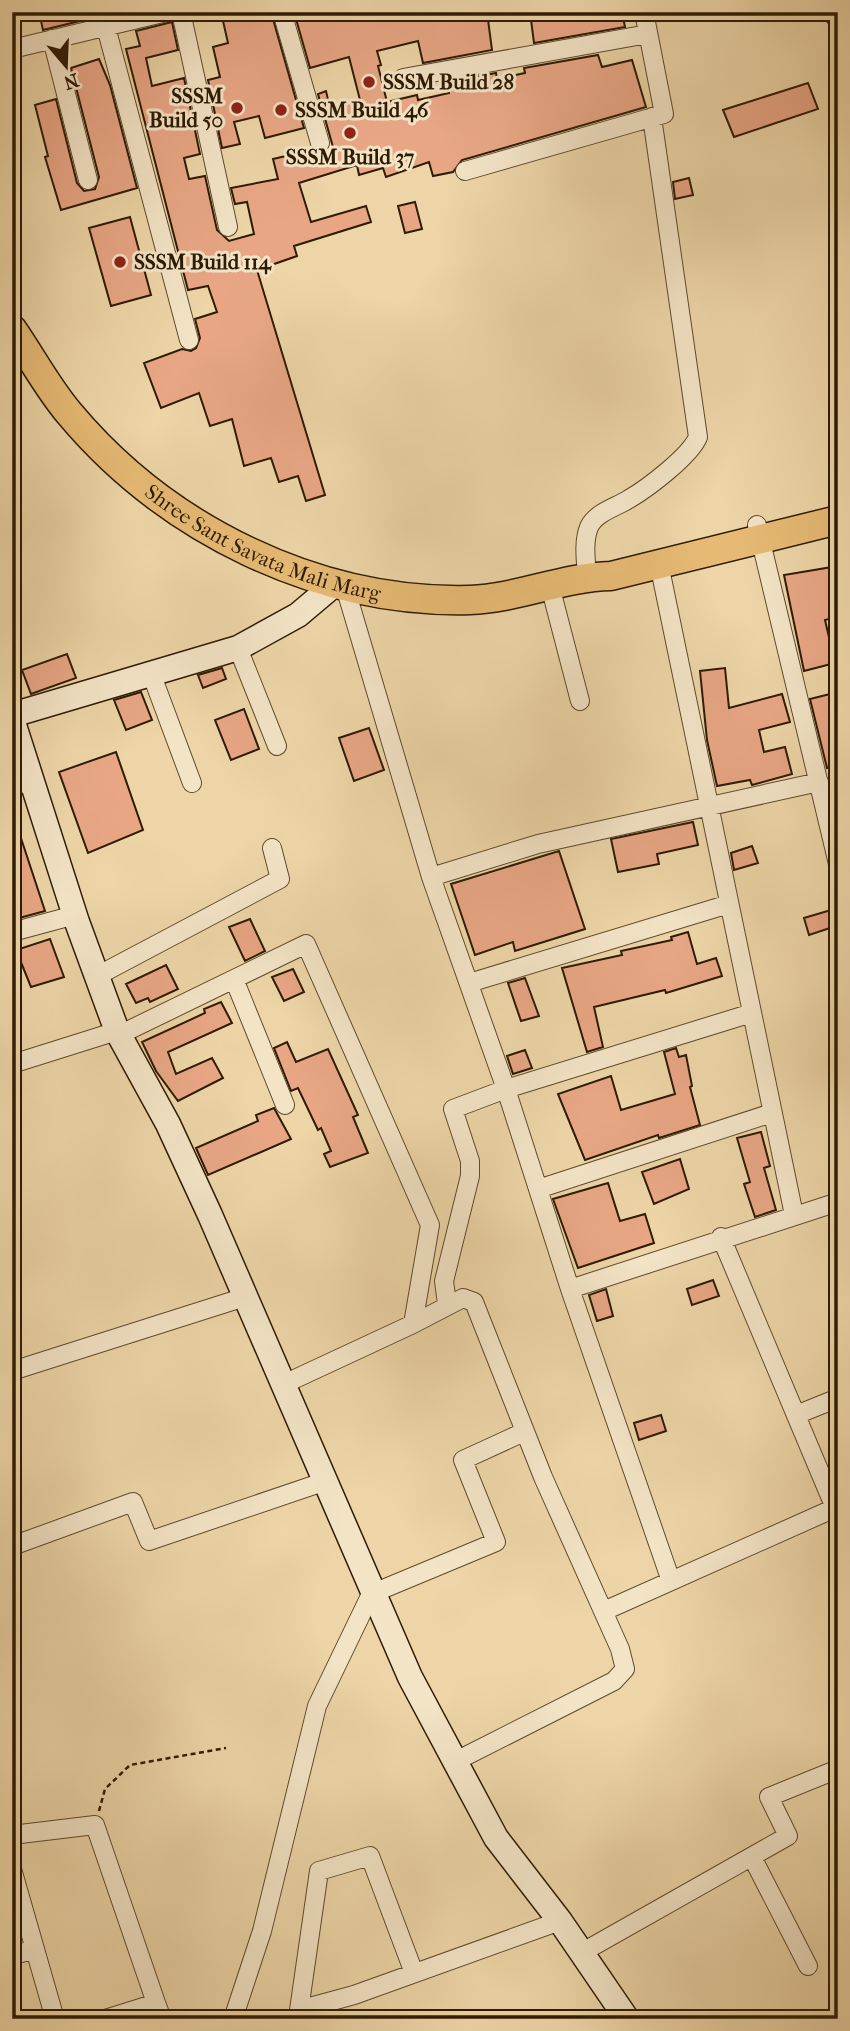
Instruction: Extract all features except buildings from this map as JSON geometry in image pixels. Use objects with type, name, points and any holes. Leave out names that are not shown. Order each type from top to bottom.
[{"type":"main road","name":"Shree Sant Savata Mali Marg","points":[[12,329],[66,410],[102,449],[162,500],[230,544],[341,585],[413,597],[472,600],[550,586],[587,576],[608,564],[759,532],[838,520]]},
{"type":"main road","name":"Shree Sant Savata Mali Marg","points":[[587,576],[611,576],[659,564],[838,504]]},
{"type":"street","points":[[12,49],[167,12]]},
{"type":"street","points":[[181,12],[228,227]]},
{"type":"street","points":[[282,12],[320,143]]},
{"type":"street","points":[[465,171],[664,114],[644,12]]},
{"type":"street","points":[[106,27],[188,340]]},
{"type":"street","points":[[403,78],[648,34]]},
{"type":"street","points":[[52,39],[88,180]]},
{"type":"street","points":[[587,576],[586,541],[590,525],[601,514],[655,480],[693,446],[698,437],[652,117]]},
{"type":"street","points":[[759,532],[838,864]]},
{"type":"street","points":[[659,564],[794,1215]]},
{"type":"street","points":[[627,2019],[560,1922],[496,1838],[410,1677],[371,1594],[284,1384],[167,1124],[118,1033],[75,915],[22,783],[12,717],[238,648],[298,615],[341,585],[431,877],[506,1089],[570,1289],[671,1581]]},
{"type":"street","points":[[550,586],[580,701]]},
{"type":"street","points":[[238,648],[277,746]]},
{"type":"street","points":[[151,673],[192,783]]},
{"type":"street","points":[[431,877],[538,844],[819,782]]},
{"type":"street","points":[[97,976],[280,879],[272,848]]},
{"type":"street","points":[[468,983],[729,904]]},
{"type":"street","points":[[12,932],[75,915]]},
{"type":"street","points":[[12,1064],[118,1033],[306,944],[430,1224],[413,1324]]},
{"type":"street","points":[[234,979],[285,1105]]},
{"type":"street","points":[[447,1304],[444,1281],[454,1251],[470,1161],[453,1109],[506,1089],[752,1013]]},
{"type":"street","points":[[538,1189],[772,1113]]},
{"type":"street","points":[[570,1289],[721,1237],[838,1202]]},
{"type":"street","points":[[604,1611],[835,1508],[721,1237]]},
{"type":"street","points":[[12,1371],[245,1297]]},
{"type":"street","points":[[284,1384],[413,1324],[447,1304],[463,1298],[474,1302],[524,1432],[604,1611],[625,1669],[614,1681],[456,1761]]},
{"type":"street","points":[[796,1415],[838,1398]]},
{"type":"street","points":[[233,2019],[262,1931],[317,1706],[371,1594],[496,1542],[463,1460],[524,1432]]},
{"type":"street","points":[[12,1546],[133,1502],[149,1541],[326,1481]]},
{"type":"street","points":[[581,1953],[788,1836],[769,1797],[838,1769]]},
{"type":"street","points":[[12,1835],[95,1825],[159,2011],[105,2019]]},
{"type":"street","points":[[414,1973],[370,1856],[319,1871],[299,2010],[414,1973],[560,1922]]},
{"type":"street","points":[[752,1857],[808,1966]]},
{"type":"street","points":[[12,1869],[55,2019]]},
{"type":"street","points":[[12,1956],[34,1949]]},
{"type":"path","points":[[95,1825],[105,1789],[130,1765],[226,1748]]},
{"type":"place","name":"SSSM Build 28","points":[[369,82]]},
{"type":"place","name":"SSSM Build 50","points":[[237,108]]},
{"type":"place","name":"SSSM Build 46","points":[[281,110]]},
{"type":"place","name":"SSSM Build 37","points":[[350,133]]},
{"type":"place","name":"SSSM Build 114","points":[[120,262]]}]
